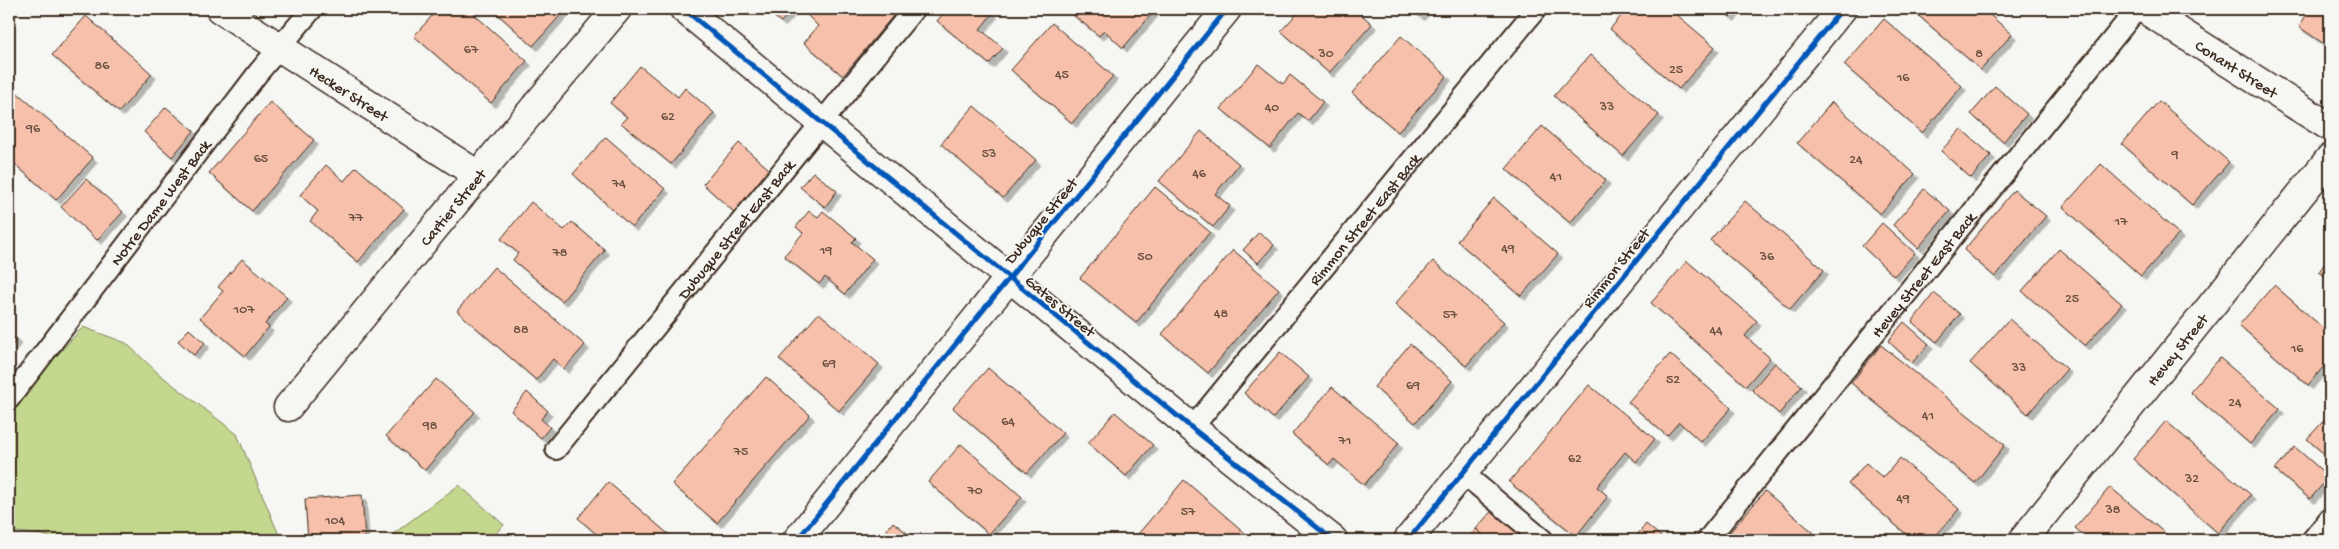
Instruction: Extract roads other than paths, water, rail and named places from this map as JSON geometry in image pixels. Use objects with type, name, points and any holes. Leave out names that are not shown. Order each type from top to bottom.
[{"type":"street","name":"Hecker Street","points":[[220,9],[478,175]]},
{"type":"street","name":"Cartier Street","points":[[288,406],[478,175],[618,9]]},
{"type":"street","name":"Gates Street","points":[[684,9],[1192,428],[1332,540]]},
{"type":"street","name":"Dubuque Street","points":[[797,540],[1227,9]]},
{"type":"street","name":"Rimmon Street","points":[[1408,540],[1842,9]]},
{"type":"street","name":"Conant Street","points":[[2144,9],[2330,127]]},
{"type":"street","name":"Hevey Street","points":[[2023,540],[2330,158]]},
{"type":"lane","name":"Notre Dame West Back","points":[[9,399],[312,9]]},
{"type":"lane","name":"Dubuque Street East Back","points":[[556,449],[914,9]]},
{"type":"lane","name":"Rimmon Street East Back","points":[[1192,428],[1536,9]]},
{"type":"lane","name":"Hevey Street East Back","points":[[1708,539],[2138,9]]},
{"type":"lane","points":[[1463,473],[1543,540]]},
{"type":"lane","points":[[2312,540],[2330,518]]}]
